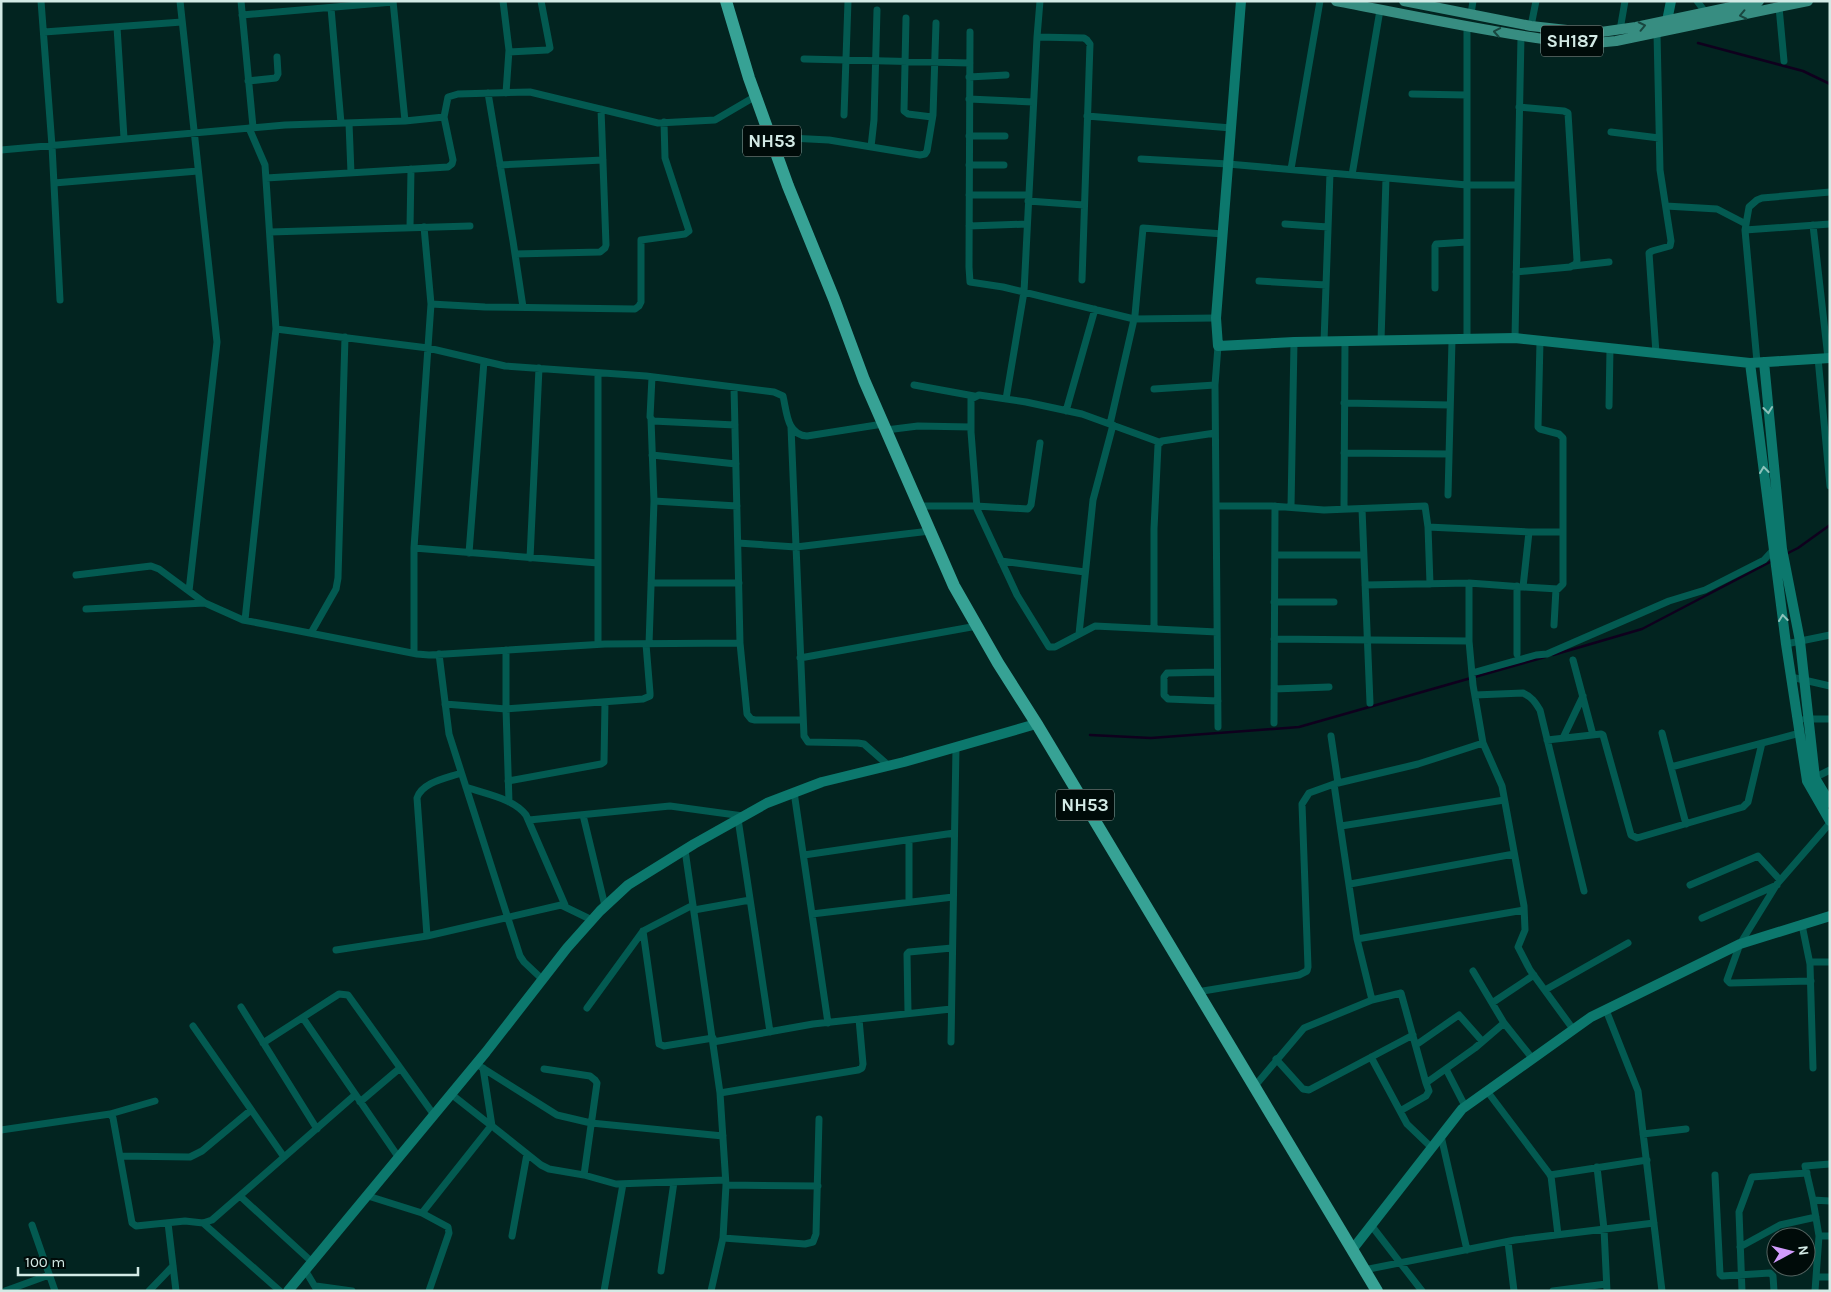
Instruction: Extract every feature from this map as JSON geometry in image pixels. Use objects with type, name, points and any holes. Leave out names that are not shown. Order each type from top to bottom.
[{"type":"highway","name":"NH53","points":[[726,1],[756,96],[788,186],[826,278],[864,380],[954,586],[1376,1291]]},
{"type":"main road","name":"SH187","points":[[1336,1],[1520,36],[1597,43],[1657,33],[1808,1]]},
{"type":"main road","name":"SH187","points":[[1404,1],[1531,26],[1594,33],[1667,21],[1759,1]]},
{"type":"street","points":[[42,1],[60,300]]},
{"type":"street","points":[[180,1],[218,342],[189,591]]},
{"type":"street","points":[[241,1],[251,128],[264,162],[266,178],[276,330],[245,620]]},
{"type":"street","points":[[502,1],[509,52],[506,93]]},
{"type":"street","points":[[509,52],[547,50],[550,48],[541,1]]},
{"type":"street","points":[[844,115],[848,1]]},
{"type":"street","points":[[1006,399],[1024,289],[1040,1]]},
{"type":"street","points":[[1218,727],[1214,385],[1217,343],[1216,323],[1241,1]]},
{"type":"street","points":[[1291,169],[1320,1]]},
{"type":"street","points":[[1471,14],[1474,1]]},
{"type":"street","points":[[1531,26],[1536,1]]},
{"type":"street","points":[[1620,30],[1625,1]]},
{"type":"street","points":[[1667,21],[1671,1]]},
{"type":"street","points":[[1697,1],[1706,13]]},
{"type":"street","points":[[242,15],[393,2],[405,121]]},
{"type":"street","points":[[1778,7],[1784,62]]},
{"type":"street","points":[[331,8],[350,173]]},
{"type":"street","points":[[871,147],[874,123],[878,10]]},
{"type":"street","points":[[1352,175],[1380,10]]},
{"type":"street","points":[[906,18],[904,111],[908,114],[932,117]]},
{"type":"street","points":[[44,32],[182,22]]},
{"type":"street","points":[[770,137],[824,140],[920,155],[925,154],[932,117],[936,23]]},
{"type":"street","points":[[1466,26],[1467,339]]},
{"type":"street","points":[[117,27],[124,138]]},
{"type":"street","points":[[970,32],[968,267],[969,279],[972,283],[1024,289],[1095,309],[1134,317],[1216,323]]},
{"type":"street","points":[[1656,353],[1649,253],[1667,248],[1671,244],[1660,170],[1657,33]]},
{"type":"street","points":[[1514,338],[1520,36]]},
{"type":"street","points":[[1037,37],[1084,38],[1089,42],[1082,280]]},
{"type":"street","points":[[248,82],[276,78],[278,74],[277,57]]},
{"type":"street","points":[[804,59],[970,62]]},
{"type":"street","points":[[970,77],[1006,75]]},
{"type":"street","points":[[266,178],[448,167],[452,164],[444,117],[448,97],[458,94],[530,92],[658,123],[715,120],[756,96]]},
{"type":"street","points":[[488,93],[522,307]]},
{"type":"street","points":[[1412,94],[1467,95]]},
{"type":"street","points":[[969,99],[1033,102]]},
{"type":"street","points":[[1519,107],[1568,113],[1577,260],[1573,266]]},
{"type":"street","points":[[515,254],[600,252],[605,248],[601,109]]},
{"type":"street","points":[[1087,116],[1231,128]]},
{"type":"street","points":[[1,150],[194,132],[405,121],[444,117]]},
{"type":"street","points":[[431,304],[489,307],[634,309],[640,306],[642,240],[684,234],[689,231],[664,152],[664,122]]},
{"type":"street","points":[[1611,132],[1659,138]]},
{"type":"street","points":[[969,136],[1005,136]]},
{"type":"street","points":[[1141,159],[1291,169],[1467,185],[1518,186]]},
{"type":"street","points":[[500,165],[603,160]]},
{"type":"street","points":[[969,164],[1004,165]]},
{"type":"street","points":[[410,169],[410,228]]},
{"type":"street","points":[[54,183],[198,171]]},
{"type":"street","points":[[1324,336],[1330,173]]},
{"type":"street","points":[[1381,341],[1386,178]]},
{"type":"street","points":[[1811,981],[1728,983],[1727,980],[1740,944],[1779,882],[1830,822],[1820,795],[1812,782],[1808,750],[1810,719],[1800,641],[1777,551],[1745,227],[1750,208],[1757,200],[1830,192]]},
{"type":"street","points":[[969,195],[1029,198],[1084,205]]},
{"type":"street","points":[[1666,206],[1717,209],[1745,227],[1830,224]]},
{"type":"street","points":[[969,226],[1027,224]]},
{"type":"street","points":[[1285,224],[1328,227]]},
{"type":"street","points":[[1813,225],[1821,292],[1830,486]]},
{"type":"street","points":[[270,232],[470,226]]},
{"type":"street","points":[[414,654],[414,548],[431,304],[424,227]]},
{"type":"street","points":[[1079,634],[1094,494],[1134,317],[1143,228],[1223,234]]},
{"type":"street","points":[[1435,288],[1436,244],[1467,242]]},
{"type":"street","points":[[1516,272],[1609,262]]},
{"type":"street","points":[[1259,281],[1326,286]]},
{"type":"street","points":[[1821,292],[1830,292]]},
{"type":"street","points":[[1066,411],[1095,309]]},
{"type":"street","points":[[276,330],[428,348],[505,366],[652,377],[779,393],[783,396],[791,427],[804,736],[808,742],[864,744],[889,766]]},
{"type":"street","points":[[1217,343],[1294,342],[1324,336],[1345,341],[1514,338],[1757,362],[1825,358]]},
{"type":"street","points":[[311,633],[336,589],[338,578],[346,337]]},
{"type":"street","points":[[1448,495],[1452,340]]},
{"type":"street","points":[[1344,509],[1345,341]]},
{"type":"street","points":[[1365,585],[1468,583],[1561,588],[1563,584],[1563,438],[1560,434],[1540,428],[1537,424],[1540,341]]},
{"type":"street","points":[[1292,507],[1294,342]]},
{"type":"street","points":[[1609,406],[1610,348]]},
{"type":"street","points":[[469,553],[484,361]]},
{"type":"street","points":[[530,558],[539,368]]},
{"type":"street","points":[[598,373],[598,644]]},
{"type":"street","points":[[445,704],[506,709],[643,699],[650,696],[647,644],[654,502],[651,419],[652,377]]},
{"type":"street","points":[[1154,389],[1214,385]]},
{"type":"street","points":[[914,386],[974,396],[1006,399],[1066,411],[1087,416],[1159,442],[1215,433]]},
{"type":"street","points":[[734,387],[740,643],[749,717],[755,720],[802,720]]},
{"type":"street","points":[[974,396],[971,399],[971,427],[976,506],[1016,595],[1046,645],[1053,648],[1094,626],[1217,632]]},
{"type":"street","points":[[1344,403],[1450,405]]},
{"type":"street","points":[[651,419],[653,421],[735,425]]},
{"type":"street","points":[[791,427],[799,435],[807,436],[884,427],[971,427]]},
{"type":"street","points":[[1154,629],[1154,529],[1159,442]]},
{"type":"street","points":[[919,506],[976,506],[1026,510],[1030,508],[1040,443]]},
{"type":"street","points":[[1344,453],[1449,454]]},
{"type":"street","points":[[652,455],[736,464]]},
{"type":"street","points":[[654,502],[737,506]]},
{"type":"street","points":[[1216,506],[1275,506],[1324,510],[1425,506],[1428,527],[1430,584]]},
{"type":"street","points":[[1274,723],[1275,506]]},
{"type":"street","points":[[1362,509],[1370,703]]},
{"type":"street","points":[[1428,527],[1563,532]]},
{"type":"street","points":[[738,543],[796,547],[930,531]]},
{"type":"street","points":[[1517,654],[1520,587],[1529,532]]},
{"type":"street","points":[[414,548],[598,563]]},
{"type":"street","points":[[1472,675],[1536,655],[1547,654],[1669,600],[1705,590],[1764,560],[1777,551]]},
{"type":"street","points":[[1275,555],[1364,555]]},
{"type":"street","points":[[1001,561],[1085,572]]},
{"type":"street","points":[[76,575],[151,566],[159,569],[205,603],[245,620],[414,654],[598,644],[740,643]]},
{"type":"street","points":[[1781,569],[1786,644],[1800,733],[1808,750]]},
{"type":"street","points":[[651,582],[739,583]]},
{"type":"street","points":[[1468,583],[1469,642],[1473,685],[1483,743],[1500,782],[1524,910],[1525,932],[1518,947],[1534,974],[1573,1029]]},
{"type":"street","points":[[1554,625],[1556,589]]},
{"type":"street","points":[[1274,602],[1334,602]]},
{"type":"street","points":[[86,609],[205,603]]},
{"type":"street","points":[[800,658],[977,626]]},
{"type":"street","points":[[1786,644],[1830,635]]},
{"type":"street","points":[[1274,639],[1469,642]]},
{"type":"street","points":[[506,650],[509,802]]},
{"type":"street","points":[[439,654],[449,734],[461,773],[522,959],[542,980]]},
{"type":"street","points":[[1573,660],[1594,735]]},
{"type":"street","points":[[1217,672],[1167,673],[1164,677],[1164,695],[1168,699],[1218,702]]},
{"type":"street","points":[[1791,677],[1830,686]]},
{"type":"street","points":[[1274,689],[1329,687]]},
{"type":"street","points":[[1475,695],[1517,692],[1529,696],[1540,710],[1584,891]]},
{"type":"street","points":[[1563,738],[1583,696]]},
{"type":"street","points":[[508,781],[604,762],[605,702]]},
{"type":"street","points":[[1798,720],[1830,719]]},
{"type":"street","points":[[288,1291],[451,1094],[480,1066],[542,980],[592,920],[628,885],[767,802],[822,782],[889,766],[1036,724]]},
{"type":"street","points":[[1662,733],[1686,824]]},
{"type":"street","points":[[1671,767],[1800,733]]},
{"type":"street","points":[[1547,740],[1600,734],[1605,738],[1631,835],[1638,838],[1743,807],[1746,804],[1762,743]]},
{"type":"street","points":[[1331,736],[1340,826],[1357,939],[1372,1000]]},
{"type":"street","points":[[1196,992],[1299,975],[1307,971],[1302,804],[1309,793],[1336,783],[1418,764],[1483,743]]},
{"type":"street","points":[[951,1042],[956,747]]},
{"type":"street","points":[[1812,782],[1830,770]]},
{"type":"street","points":[[427,936],[417,798],[419,792],[430,784],[461,773]]},
{"type":"street","points":[[466,788],[509,802],[523,810],[565,905]]},
{"type":"street","points":[[794,792],[828,1023]]},
{"type":"street","points":[[1820,795],[1830,803]]},
{"type":"street","points":[[1340,826],[1504,800]]},
{"type":"street","points":[[529,820],[670,806],[741,817]]},
{"type":"street","points":[[583,815],[605,906]]},
{"type":"street","points":[[741,817],[750,900],[770,1032]]},
{"type":"street","points":[[804,855],[954,833]]},
{"type":"street","points":[[909,840],[909,902]]},
{"type":"street","points":[[685,850],[720,1092],[726,1182],[722,1238],[712,1291]]},
{"type":"street","points":[[1350,884],[1514,854]]},
{"type":"street","points":[[1690,885],[1758,856],[1779,882]]},
{"type":"street","points":[[1702,918],[1779,882]]},
{"type":"street","points":[[812,914],[953,896]]},
{"type":"street","points":[[587,1008],[644,931],[694,908],[750,900]]},
{"type":"street","points":[[336,950],[427,936],[557,905],[565,905],[592,920]]},
{"type":"street","points":[[1357,939],[1524,910]]},
{"type":"street","points":[[1352,1250],[1465,1106],[1590,1017],[1740,944],[1830,916]]},
{"type":"street","points":[[1802,925],[1810,962],[1813,1068]]},
{"type":"street","points":[[644,931],[659,1044],[664,1046],[952,1008]]},
{"type":"street","points":[[1545,990],[1628,943]]},
{"type":"street","points":[[908,1014],[907,954],[909,952],[952,948]]},
{"type":"street","points":[[1810,962],[1830,962]]},
{"type":"street","points":[[1473,971],[1504,1023],[1532,1058]]},
{"type":"street","points":[[1492,1003],[1534,974]]},
{"type":"street","points":[[1254,1087],[1304,1028],[1372,1000],[1401,993],[1429,1092],[1426,1096],[1400,1110]]},
{"type":"street","points":[[263,1043],[339,994],[348,995],[434,1115]]},
{"type":"street","points":[[241,1007],[317,1129]]},
{"type":"street","points":[[1606,1010],[1638,1091],[1662,1291]]},
{"type":"street","points":[[1416,1045],[1459,1015],[1482,1041]]},
{"type":"street","points":[[303,1018],[399,1158]]},
{"type":"street","points":[[720,1092],[862,1068],[858,1019]]},
{"type":"street","points":[[1426,1084],[1504,1023]]},
{"type":"street","points":[[193,1026],[284,1157]]},
{"type":"street","points":[[1276,1059],[1303,1089],[1312,1089],[1413,1035]]},
{"type":"street","points":[[1371,1057],[1409,1128],[1431,1147]]},
{"type":"street","points":[[480,1066],[550,1112],[591,1123],[723,1136]]},
{"type":"street","points":[[480,1066],[492,1127]]},
{"type":"street","points":[[360,1102],[400,1068]]},
{"type":"street","points":[[544,1069],[590,1076],[595,1080],[584,1175]]},
{"type":"street","points":[[1446,1069],[1465,1106]]},
{"type":"street","points":[[1487,1091],[1550,1175],[1558,1235]]},
{"type":"street","points":[[451,1094],[549,1169],[623,1184],[726,1182],[818,1186]]},
{"type":"street","points":[[110,1114],[113,1118],[132,1224],[136,1226],[185,1221],[203,1223],[212,1220],[355,1095]]},
{"type":"street","points":[[1,1130],[110,1114],[155,1101]]},
{"type":"street","points":[[120,1156],[190,1157],[202,1151],[251,1110]]},
{"type":"street","points":[[722,1238],[810,1244],[815,1239],[819,1119]]},
{"type":"street","points":[[422,1213],[492,1127]]},
{"type":"street","points":[[1643,1134],[1686,1130]]},
{"type":"street","points":[[1440,1136],[1467,1250]]},
{"type":"street","points":[[512,1236],[527,1154]]},
{"type":"street","points":[[1550,1175],[1646,1160]]},
{"type":"street","points":[[1815,1291],[1819,1236],[1806,1166],[1830,1164]]},
{"type":"street","points":[[1552,1291],[1607,1287],[1604,1230],[1596,1167]]},
{"type":"street","points":[[1742,1291],[1739,1212],[1752,1177],[1807,1173]]},
{"type":"street","points":[[1716,1175],[1720,1274],[1722,1276],[1742,1276],[1770,1273],[1773,1276],[1774,1291]]},
{"type":"street","points":[[661,1271],[674,1182]]},
{"type":"street","points":[[604,1291],[623,1184]]},
{"type":"street","points":[[240,1196],[308,1266],[317,1288],[352,1291]]},
{"type":"street","points":[[368,1196],[422,1213],[447,1225],[449,1230],[429,1291]]},
{"type":"street","points":[[1813,1200],[1830,1201]]},
{"type":"street","points":[[1740,1247],[1780,1225],[1816,1217]]},
{"type":"street","points":[[168,1223],[176,1291]]},
{"type":"street","points":[[203,1223],[280,1291]]},
{"type":"street","points":[[1364,1270],[1508,1242],[1654,1223]]},
{"type":"street","points":[[32,1224],[55,1291]]},
{"type":"street","points":[[1371,1225],[1422,1291]]},
{"type":"street","points":[[1819,1236],[1830,1236]]},
{"type":"street","points":[[1508,1242],[1514,1291]]},
{"type":"street","points":[[149,1291],[173,1266]]},
{"type":"street","points":[[5,1291],[49,1274]]},
{"type":"street","points":[[1816,1277],[1830,1277]]},
{"type":"waterway","points":[[1698,43],[1803,71],[1830,84]]},
{"type":"waterway","points":[[1786,554],[1798,548],[1830,525]]},
{"type":"waterway","points":[[1553,655],[1642,629],[1772,561]]},
{"type":"waterway","points":[[1090,735],[1151,738],[1299,727],[1545,657]]}]
